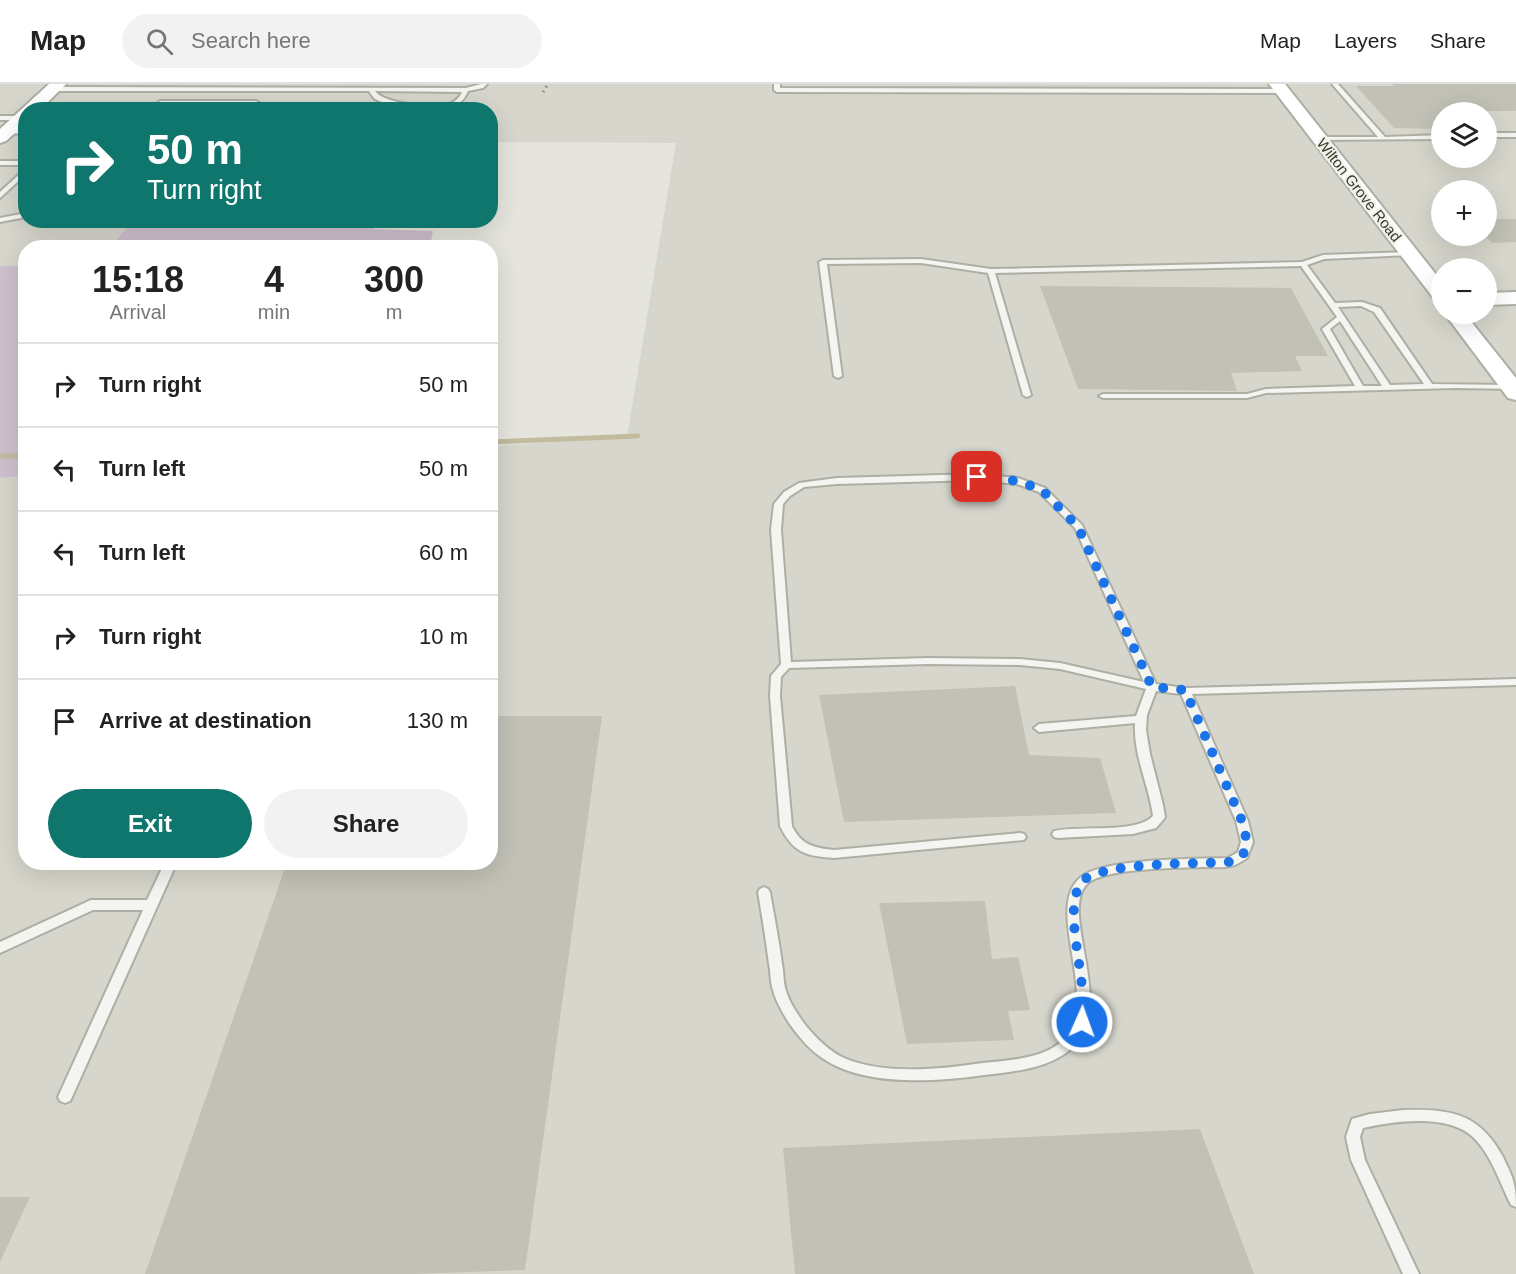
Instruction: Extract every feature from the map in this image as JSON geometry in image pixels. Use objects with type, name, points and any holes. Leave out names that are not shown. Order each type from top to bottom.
[{"type":"main road","points":[[40,102],[55,86]]},
{"type":"main road","name":"Wilton Grove Road","points":[[1280,88],[1431,282]]},
{"type":"main road","points":[[2,130],[18,122]]},
{"type":"main road","points":[[1497,299],[1516,298]]},
{"type":"main road","points":[[1463,324],[1514,390]]},
{"type":"lane","points":[[76,89],[92,84]]},
{"type":"lane","points":[[55,86],[76,89],[111,86],[372,91],[466,90],[476,89],[484,84]]},
{"type":"lane","points":[[777,84],[777,90],[1195,91],[1280,88]]},
{"type":"lane","points":[[1116,84],[1119,91]]},
{"type":"lane","points":[[1148,84],[1152,91]]},
{"type":"lane","points":[[1190,84],[1195,91]]},
{"type":"lane","points":[[1335,84],[1383,139]]},
{"type":"lane","points":[[458,102],[463,98],[466,90]]},
{"type":"lane","points":[[372,91],[376,97],[388,102]]},
{"type":"lane","points":[[1497,135],[1516,135]]},
{"type":"lane","points":[[1320,140],[1431,137]]},
{"type":"lane","points":[[0,163],[18,163]]},
{"type":"lane","points":[[0,196],[18,178]]},
{"type":"lane","points":[[0,220],[18,217]]},
{"type":"lane","points":[[838,376],[822,262],[921,261],[991,271],[1303,264],[1323,257],[1409,254]]},
{"type":"lane","points":[[1303,264],[1387,387]]},
{"type":"lane","points":[[991,271],[1026,394]]},
{"type":"lane","points":[[1333,305],[1362,304],[1377,310],[1429,386]]},
{"type":"lane","points":[[1341,317],[1326,329],[1360,388]]},
{"type":"lane","points":[[1103,396],[1247,396],[1266,391],[1429,386],[1514,390]]},
{"type":"lane","points":[[786,665],[776,530],[779,504],[787,494],[802,485],[837,481],[977,477],[1018,481],[1042,490],[1078,527],[1152,687],[1142,719],[1143,750],[1152,777],[1159,817],[1152,825],[1133,830],[1058,834]]},
{"type":"lane","points":[[1020,837],[834,854],[817,853],[801,848],[786,826],[776,708],[776,676],[786,665],[928,661],[1020,662],[1060,666],[1152,687],[1185,690],[1516,682]]},
{"type":"lane","points":[[764,892],[781,995],[800,1026],[818,1048],[833,1058],[840,1062],[873,1070],[907,1073],[961,1072],[1038,1060],[1069,1042],[1082,1022],[1084,1001],[1073,921],[1075,897],[1083,880],[1107,869],[1230,862],[1243,855],[1247,842],[1242,821],[1185,690]]},
{"type":"lane","points":[[1040,728],[1142,719]]},
{"type":"lane","points":[[65,1097],[167,870]]},
{"type":"lane","points":[[0,948],[91,905],[151,905]]},
{"type":"lane","points":[[1411,1274],[1358,1160],[1353,1137],[1357,1123],[1378,1118],[1440,1117],[1464,1122],[1479,1134],[1493,1154],[1516,1200]]},
{"type":"shaded area","points":[[0,84],[1516,84],[1516,1274],[0,1274],[0,478],[18,477],[18,870],[498,870],[498,446],[627,437],[676,143],[498,142],[498,102],[18,102],[18,228],[127,228],[116,240],[18,240],[18,266],[0,266]]},
{"type":"shaded area","points":[[127,228],[374,228],[433,231],[431,240],[116,240]]},
{"type":"shaded area","points":[[0,266],[18,266],[18,477],[0,478]]},
{"type":"building","points":[[1392,84],[1516,84],[1516,111],[1497,111],[1497,102],[1431,102],[1431,129],[1394,128],[1356,86],[1394,86]]},
{"type":"building","points":[[1497,219],[1516,219],[1516,242],[1497,243]]},
{"type":"building","points":[[1040,286],[1291,288],[1328,356],[1295,356],[1302,371],[1231,373],[1237,391],[1078,389]]},
{"type":"building","points":[[1015,686],[1029,755],[1100,758],[1116,813],[844,822],[819,695]]},
{"type":"building","points":[[498,716],[602,716],[525,1270],[415,1274],[145,1274],[284,870],[498,870]]},
{"type":"building","points":[[985,901],[992,959],[1018,957],[1030,1010],[1008,1011],[1014,1040],[907,1044],[879,903]]},
{"type":"building","points":[[1200,1129],[1254,1274],[795,1274],[783,1148]]},
{"type":"building","points":[[0,1197],[30,1197],[0,1262]]},
{"type":"waterway","points":[[498,442],[638,436]]},
{"type":"waterway","points":[[0,456],[18,456]]},
{"type":"railway","points":[[543,92],[548,84]]},
{"type":"route","points":[[977,477],[1018,481],[1042,490],[1078,527],[1152,687],[1185,690],[1242,821],[1247,842],[1243,855],[1230,862],[1107,869],[1083,880],[1075,897],[1073,921],[1084,1001],[1082,1022]]}]
